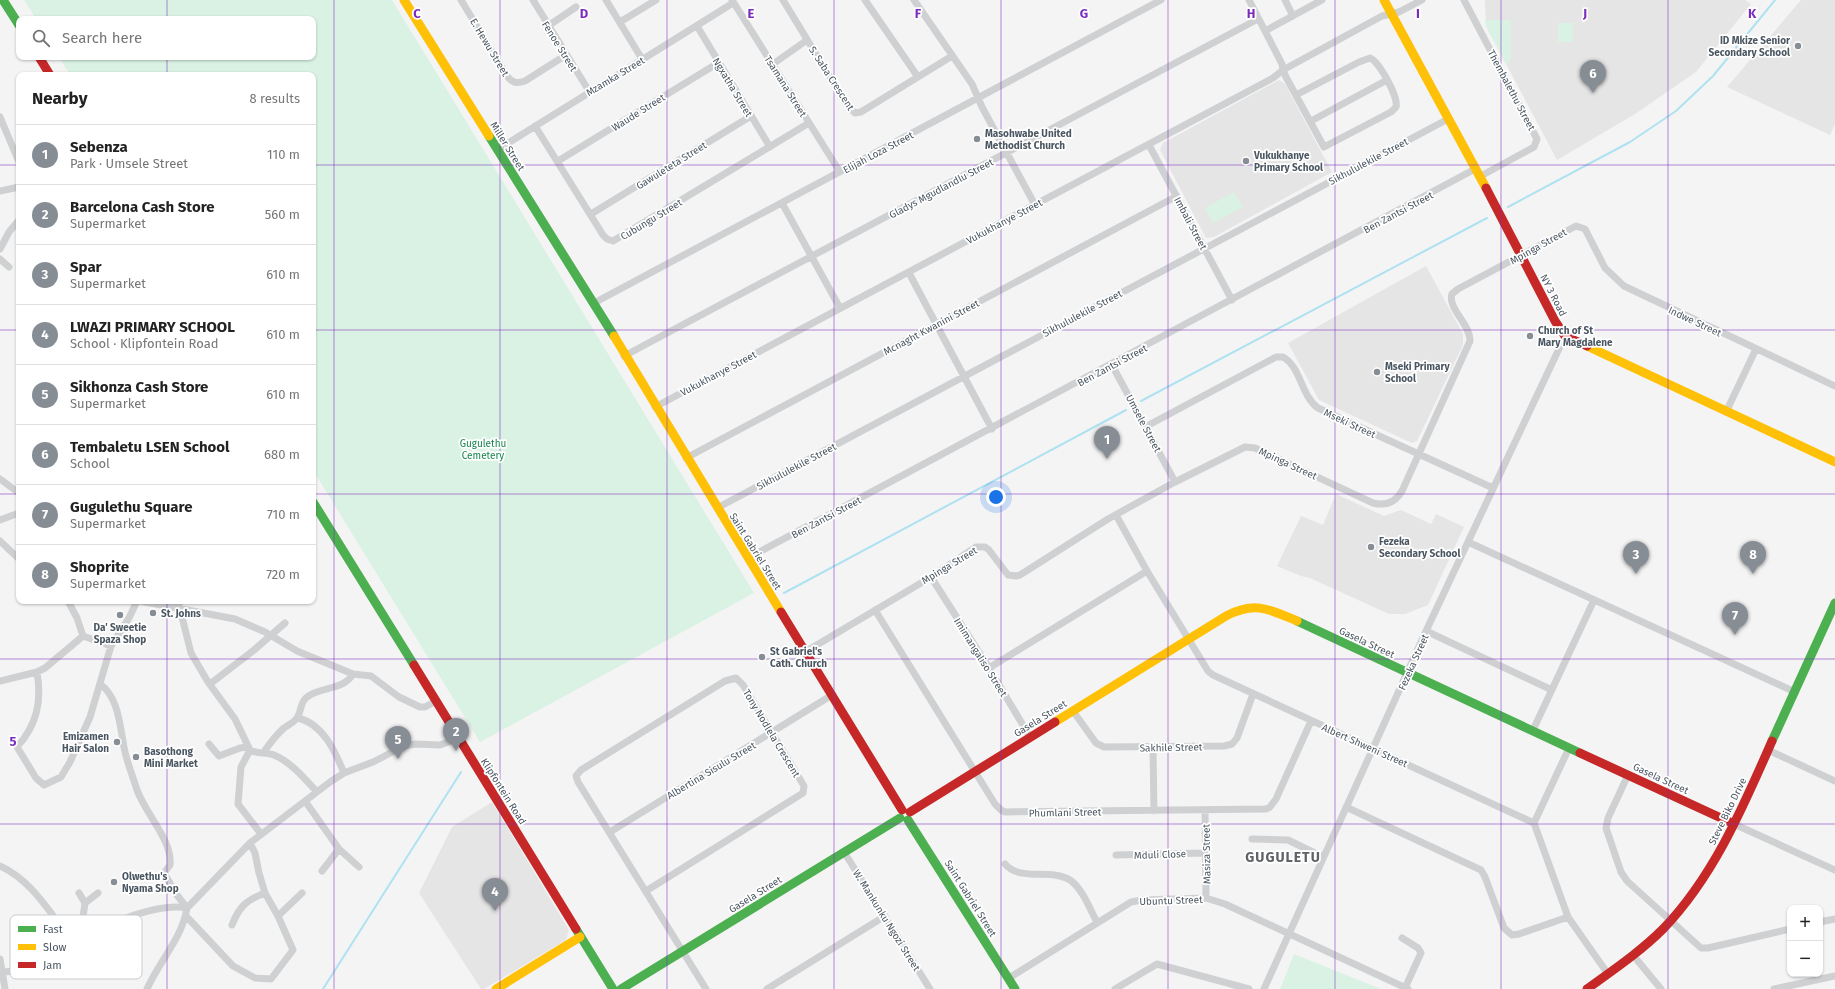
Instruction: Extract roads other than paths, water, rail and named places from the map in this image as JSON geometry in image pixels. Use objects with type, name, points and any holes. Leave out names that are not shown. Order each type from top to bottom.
[{"type":"street","points":[[4,0],[16,20]]},
{"type":"street","name":"Miller Street","points":[[404,0],[594,303]]},
{"type":"street","name":"E. Hewu Street","points":[[461,0],[507,76],[514,82],[519,83],[525,81],[566,55]]},
{"type":"street","name":"Fenoe Street","points":[[533,0],[589,91]]},
{"type":"street","points":[[606,0],[642,59]]},
{"type":"street","points":[[620,22],[656,0]]},
{"type":"street","name":"S. Saba Crescent","points":[[783,0],[847,105],[855,113],[862,112],[952,56]]},
{"type":"street","points":[[865,0],[918,77]]},
{"type":"street","points":[[914,0],[970,81],[1034,205]]},
{"type":"street","name":"Elijah Loza Street","points":[[594,303],[1161,0]]},
{"type":"street","points":[[1248,0],[1282,64],[1283,70],[1296,95],[1311,121],[1324,147],[1391,112],[1396,107],[1397,99],[1377,62],[1370,58],[1365,59],[1296,95]]},
{"type":"street","points":[[1285,0],[1293,16]]},
{"type":"street","points":[[1265,31],[1321,0]]},
{"type":"street","name":"NY 3 Road","points":[[1384,0],[1522,255],[1555,321],[1565,336]]},
{"type":"street","points":[[1391,13],[1399,12],[1422,0]]},
{"type":"street","name":"Mzamka Street","points":[[497,150],[589,91],[697,26],[732,1]]},
{"type":"street","name":"Tsamana Street","points":[[732,1],[840,172]]},
{"type":"street","name":"Thembalethu Street","points":[[1468,2],[1537,139],[1534,147],[1477,173]]},
{"type":"street","points":[[548,26],[576,7]]},
{"type":"street","name":"Vukukhanye Street","points":[[655,408],[840,308],[909,273],[1149,145],[1273,78],[1283,70],[1382,16],[1391,13]]},
{"type":"street","name":"Gladys Mgudlandlu Street","points":[[624,356],[1258,19]]},
{"type":"street","name":"Ngxatha Street","points":[[697,26],[770,147]]},
{"type":"street","points":[[773,64],[807,40]]},
{"type":"street","points":[[41,60],[48,72]]},
{"type":"street","name":"Waude Street","points":[[558,161],[718,63]]},
{"type":"street","points":[[1311,121],[1386,80]]},
{"type":"street","name":"Gawuleteta Street","points":[[591,214],[750,116]]},
{"type":"street","points":[[0,117],[16,155]]},
{"type":"street","name":"Sikhululekile Street","points":[[717,508],[1448,119]]},
{"type":"street","name":"Cubungu Street","points":[[535,126],[605,237],[611,241],[618,240],[809,123]]},
{"type":"street","name":"Imbali Street","points":[[1149,145],[1232,300]]},
{"type":"street","name":"Ben Zantsi Street","points":[[748,558],[1232,300],[1477,173]]},
{"type":"street","points":[[0,191],[16,188]]},
{"type":"street","name":"Mcnaght Kwanini Street","points":[[686,458],[1177,196]]},
{"type":"street","points":[[782,203],[840,308]]},
{"type":"street","points":[[0,249],[9,232],[16,224]]},
{"type":"street","name":"Mpinga Street","points":[[805,652],[981,546],[992,552],[1008,575],[1020,575],[1116,515],[1239,449],[1249,447],[1255,448],[1373,503],[1384,504],[1395,500],[1400,495],[1470,341],[1469,332],[1453,303],[1452,294],[1458,289],[1573,227],[1581,226]]},
{"type":"street","name":"Indwe Street","points":[[1581,226],[1586,231],[1605,268],[1624,286],[1835,386]]},
{"type":"street","points":[[0,259],[9,266]]},
{"type":"street","points":[[909,273],[935,325],[992,429]]},
{"type":"street","name":"Saint Gabriel Street","points":[[594,303],[655,408],[905,815],[1015,989]]},
{"type":"street","points":[[1565,336],[1835,462]]},
{"type":"street","name":"Fezeka Street","points":[[1264,989],[1323,857],[1408,674],[1426,630],[1565,336]]},
{"type":"street","points":[[1726,412],[1756,349]]},
{"type":"street","name":"Mseki Street","points":[[1145,427],[1280,356],[1284,357],[1290,362],[1312,402],[1318,408],[1493,488]]},
{"type":"street","name":"Umsele Street","points":[[1112,365],[1175,482]]},
{"type":"street","points":[[0,479],[16,491]]},
{"type":"street","name":"Klipfontein Road","points":[[316,507],[613,989]]},
{"type":"street","points":[[0,520],[16,515]]},
{"type":"street","name":"Albert Shweni Street","points":[[1116,515],[1147,571],[1204,664],[1213,675],[1534,823]]},
{"type":"street","points":[[0,541],[16,556]]},
{"type":"street","points":[[1468,542],[1795,692]]},
{"type":"street","points":[[989,668],[1147,571]]},
{"type":"street","name":"Imimangaliso Street","points":[[930,577],[989,668],[1030,737]]},
{"type":"street","points":[[1533,730],[1594,600]]},
{"type":"street","points":[[70,604],[77,618],[83,636]]},
{"type":"street","points":[[37,672],[39,684],[38,710],[29,732],[17,747],[36,778],[44,785],[56,780],[66,770],[90,717],[111,646],[136,604]]},
{"type":"street","points":[[261,834],[238,804],[241,767],[249,749],[235,719],[210,684],[191,652],[179,604],[235,619],[271,636],[297,651],[353,674],[371,676],[398,697],[420,706],[425,707],[436,701]]},
{"type":"street","name":"Steve Biko Drive","points":[[1587,989],[1633,955],[1671,921],[1708,873],[1734,824],[1835,604]]},
{"type":"street","name":"Gasela Street","points":[[621,989],[1238,609],[1252,606],[1265,607],[1835,870]]},
{"type":"street","name":"Phumlani Street","points":[[875,610],[974,772],[998,808],[1005,812],[1260,810],[1270,807],[1276,799],[1311,721]]},
{"type":"street","points":[[210,684],[285,624]]},
{"type":"street","points":[[1426,630],[1552,690]]},
{"type":"street","points":[[83,636],[111,646]]},
{"type":"street","points":[[0,680],[37,672],[51,664],[83,636]]},
{"type":"street","points":[[264,752],[280,732],[298,718],[302,704],[306,697],[342,684],[350,679],[353,674]]},
{"type":"street","name":"Tony Nodlela Crescent","points":[[610,832],[576,776],[579,771],[725,681],[736,678],[743,685],[804,786],[803,793],[646,891]]},
{"type":"street","points":[[100,684],[113,698],[127,760],[138,794],[168,850],[170,865],[164,873],[186,912],[233,966],[245,974],[259,979],[271,979],[293,950],[278,916],[265,893],[255,853],[250,843]]},
{"type":"street","name":"Sakhile Street","points":[[1073,711],[1093,740],[1100,746],[1110,748],[1153,748],[1224,746],[1232,744],[1237,738],[1253,694]]},
{"type":"street","name":"Albertina Sisulu Street","points":[[610,832],[832,695]]},
{"type":"street","points":[[298,718],[314,725],[328,741],[344,773]]},
{"type":"street","points":[[148,989],[168,953],[186,912],[250,843],[261,834],[344,773],[373,762],[404,746],[415,744],[440,745],[459,738]]},
{"type":"street","points":[[209,744],[219,756],[240,748],[249,749],[255,752],[264,752],[282,759],[317,792]]},
{"type":"street","points":[[1153,748],[1154,811]]},
{"type":"street","points":[[1569,748],[1534,823],[1568,917],[1608,974]]},
{"type":"street","points":[[1768,750],[1835,781]]},
{"type":"street","points":[[1628,775],[1608,818],[1607,834],[1624,877],[1701,948],[1708,948],[1787,930]]},
{"type":"street","points":[[305,801],[339,849],[360,867]]},
{"type":"street","points":[[1346,807],[1481,870],[1504,928],[1512,935],[1520,934],[1568,917]]},
{"type":"street","name":"Masiza Street","points":[[1205,810],[1206,898]]},
{"type":"street","points":[[610,832],[706,989]]},
{"type":"street","points":[[1252,839],[1288,840],[1323,857]]},
{"type":"street","points":[[322,871],[339,849]]},
{"type":"street","name":"W. Mankunku Ngozi Street","points":[[844,852],[930,989]]},
{"type":"street","name":"Mduli Close","points":[[1116,855],[1205,853]]},
{"type":"street","points":[[1005,864],[1013,871],[1057,876],[1071,881],[1079,890],[1097,922]]},
{"type":"street","points":[[0,866],[22,881],[34,892],[51,915]]},
{"type":"street","points":[[79,893],[85,903],[83,915]]},
{"type":"street","points":[[85,903],[98,893]]},
{"type":"street","points":[[232,925],[243,904],[265,893]]},
{"type":"street","points":[[278,916],[302,893]]},
{"type":"street","name":"Ubuntu Street","points":[[1008,978],[1097,922],[1136,900],[1206,898],[1225,904],[1406,988]]},
{"type":"street","points":[[136,915],[173,906],[186,912]]},
{"type":"street","points":[[767,989],[885,916]]},
{"type":"street","points":[[1823,921],[1835,919]]},
{"type":"street","points":[[496,989],[580,937]]},
{"type":"street","points":[[1402,938],[1418,948],[1421,953],[1406,988]]},
{"type":"street","points":[[1633,955],[1661,989]]},
{"type":"street","points":[[0,959],[5,989]]},
{"type":"street","points":[[1115,989],[1152,966],[1162,964],[1249,989]]},
{"type":"street","points":[[2,972],[10,972]]},
{"type":"street","points":[[1774,989],[1835,976]]},
{"type":"street","points":[[1810,981],[1812,989]]},
{"type":"waterway","points":[[1508,207],[1630,142],[1676,111],[1713,76],[1775,0]]},
{"type":"waterway","points":[[1141,401],[1487,218]]},
{"type":"waterway","points":[[784,593],[1126,410]]},
{"type":"waterway","points":[[323,989],[461,772]]},
{"type":"place","name":"ID Mkize Senior Secondary School","points":[[1798,46]]},
{"type":"place","name":"Tembaletu LSEN School","points":[[1593,93]]},
{"type":"place","name":"Masohwabe United Methodist Church","points":[[977,139]]},
{"type":"place","name":"Vukukhanye Primary School","points":[[1246,161]]},
{"type":"place","name":"Church of St Mary Magdalene","points":[[1530,336]]},
{"type":"place","name":"Mseki Primary School","points":[[1377,372]]},
{"type":"place","name":"Sebenza","points":[[1107,459]]},
{"type":"place","name":"Fezeka Secondary School","points":[[1371,547]]},
{"type":"place","name":"Spar","points":[[1636,574]]},
{"type":"place","name":"Shoprite","points":[[1753,574]]},
{"type":"place","name":"St. Johns","points":[[153,613]]},
{"type":"place","name":"Da' Sweetie Spaza Shop","points":[[120,615]]},
{"type":"place","name":"Gugulethu Square","points":[[1735,635]]},
{"type":"place","name":"St Gabriel's Cath. Church","points":[[762,657]]},
{"type":"place","name":"Emizamen Hair Salon","points":[[117,742]]},
{"type":"place","name":"Barcelona Cash Store","points":[[456,751]]},
{"type":"place","name":"Basothong Mini Market","points":[[136,757]]},
{"type":"place","name":"Sikhonza Cash Store","points":[[398,759]]},
{"type":"place","name":"Olwethu's Nyama Shop","points":[[114,882]]},
{"type":"place","name":"LWAZI PRIMARY SCHOOL","points":[[495,911]]},
{"type":"district","name":"GUGULETU","points":[[1283,857]]},
{"type":"park label","name":"Gugulethu Cemetery","points":[[483,448]]}]
